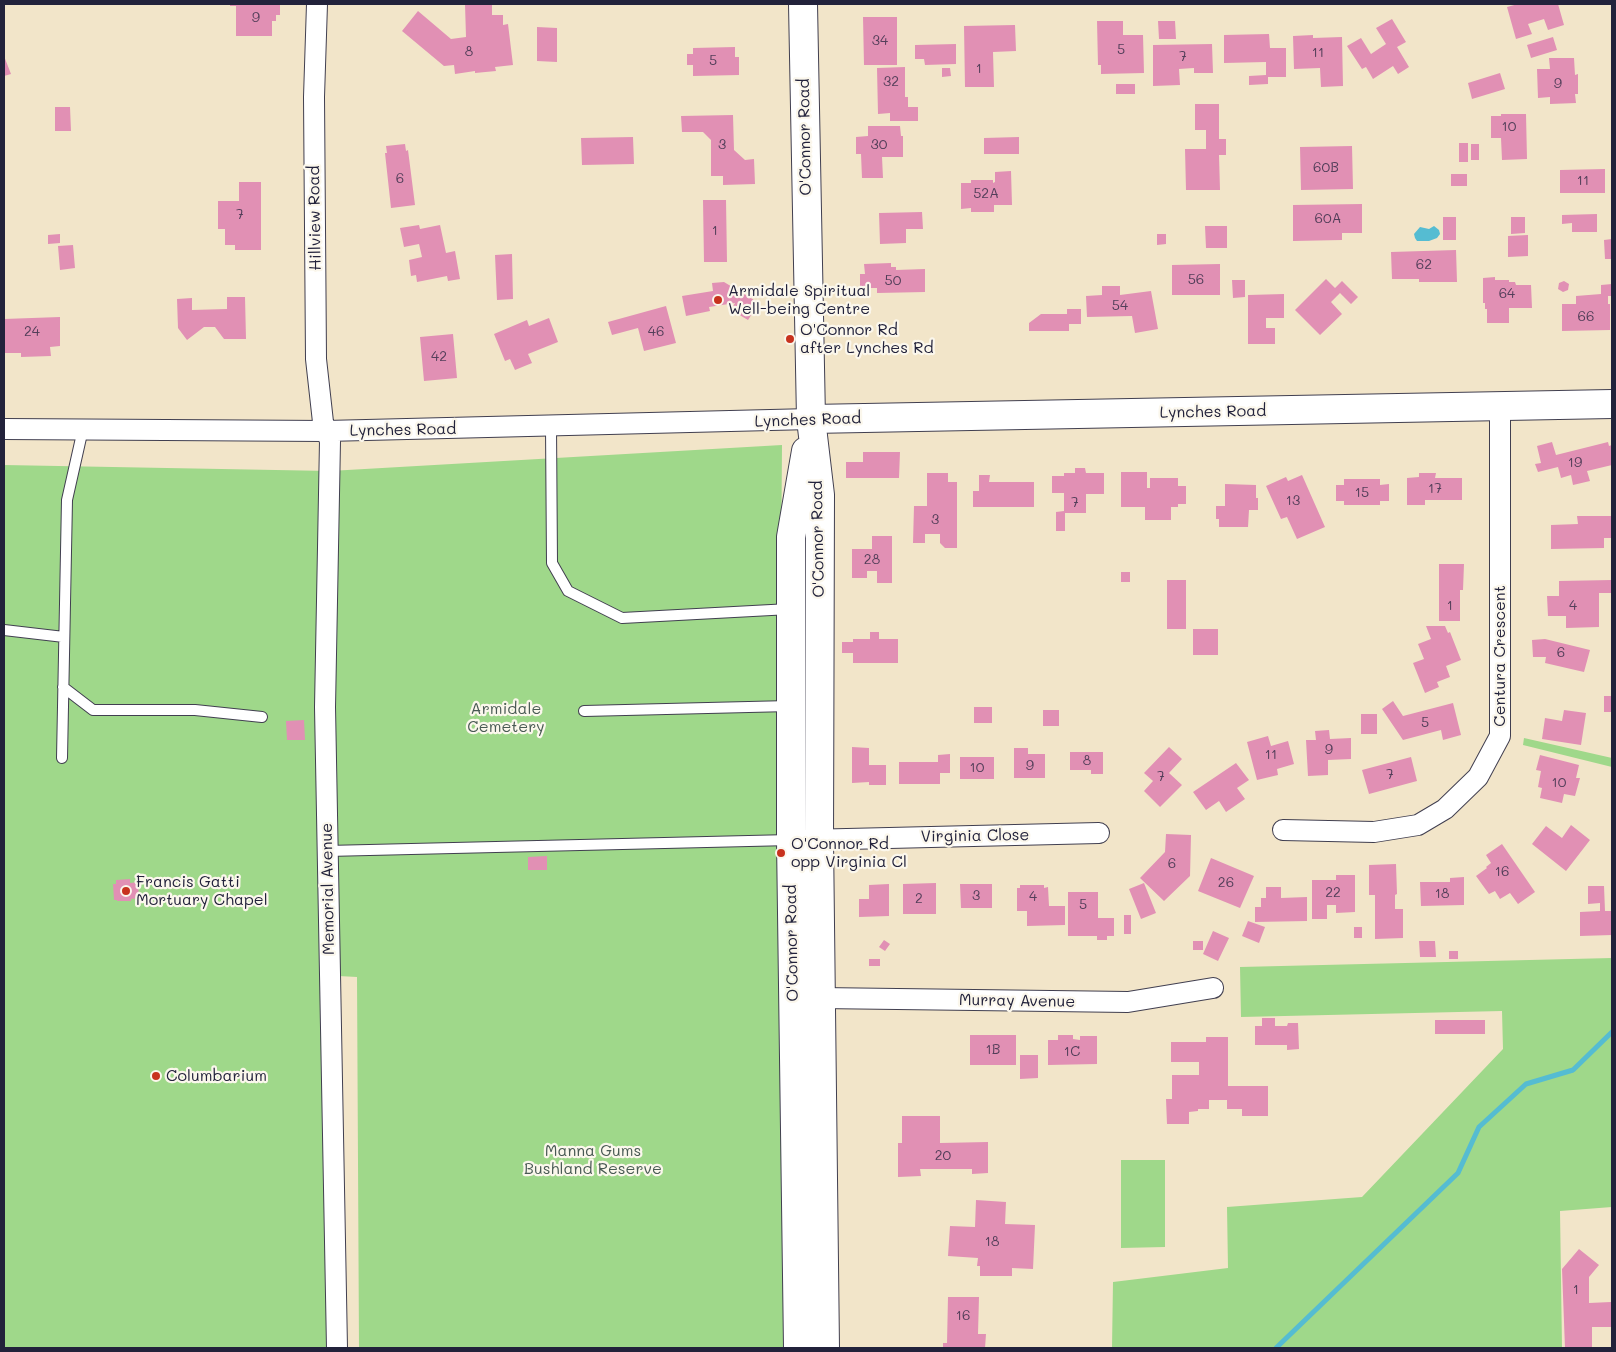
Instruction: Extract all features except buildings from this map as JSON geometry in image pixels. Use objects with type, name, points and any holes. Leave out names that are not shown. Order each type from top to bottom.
[{"type":"street","name":"Hillview Road","points":[[317,4],[314,97],[316,359],[323,422],[326,431]]},
{"type":"street","name":"O'Connor Road","points":[[803,4],[811,419],[820,495],[819,839],[825,1348]]},
{"type":"street","name":"Lynches Road","points":[[4,429],[326,431],[551,427],[811,419],[1612,404]]},
{"type":"street","name":"Centura Crescent","points":[[1283,830],[1374,832],[1418,825],[1445,809],[1478,777],[1500,736],[1500,406]]},
{"type":"street","name":"O'Connor Road","points":[[798,1348],[791,840],[791,537],[811,419]]},
{"type":"street","name":"Memorial Avenue","points":[[326,431],[330,440],[330,471],[325,707],[337,1348]]},
{"type":"street","name":"Virginia Close","points":[[791,840],[1099,834]]},
{"type":"street","name":"Murray Avenue","points":[[820,998],[1128,1002],[1213,988]]},
{"type":"lane","points":[[551,427],[552,563],[568,591],[622,618],[791,609]]},
{"type":"lane","points":[[62,758],[67,500],[83,429]]},
{"type":"lane","points":[[4,630],[64,637]]},
{"type":"lane","points":[[63,687],[93,710],[195,710],[262,717]]},
{"type":"lane","points":[[584,711],[791,706]]},
{"type":"lane","points":[[327,851],[791,840]]},
{"type":"green space","name":"Armidale Cemetery","points":[[782,445],[780,706],[785,1348],[359,1348],[357,977],[320,975],[327,1348],[4,1348],[4,465],[330,471]]},
{"type":"green space","points":[[1524,738],[1612,758],[1612,767],[1523,745]]},
{"type":"green space","points":[[1612,958],[1612,1207],[1560,1211],[1562,1348],[1112,1348],[1113,1282],[1228,1268],[1227,1207],[1362,1197],[1503,1049],[1502,1011],[1241,1017],[1240,967]]},
{"type":"green space","points":[[1121,1160],[1165,1160],[1165,1247],[1121,1248]]},
{"type":"water","points":[[1434,226],[1439,230],[1440,234],[1437,238],[1429,241],[1417,241],[1414,234],[1420,227],[1429,229]]},
{"type":"waterway","points":[[1276,1348],[1458,1173],[1479,1127],[1526,1084],[1573,1070],[1612,1032]]},
{"type":"place","name":"Armidale Spiritual Well-being Centre","points":[[718,300]]},
{"type":"place","name":"O'Connor Rd after Lynches Rd","points":[[790,339]]},
{"type":"place","name":"O'Connor Rd opp Virginia Cl","points":[[781,853]]},
{"type":"place","name":"Francis Gatti Mortuary Chapel","points":[[126,891]]},
{"type":"place","name":"Columbarium","points":[[156,1076]]},
{"type":"park label","name":"Manna Gums Bushland Reserve","points":[[593,1160]]}]
